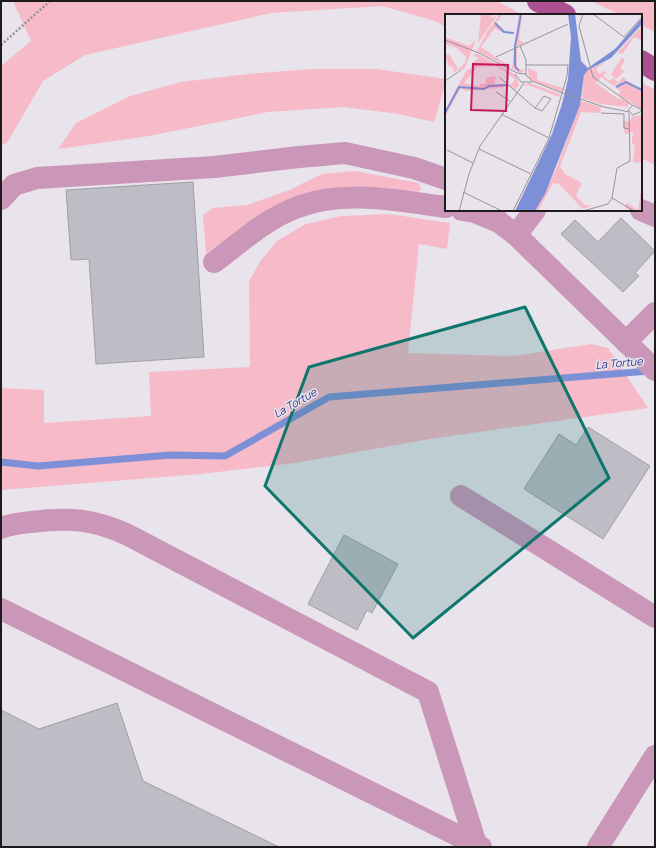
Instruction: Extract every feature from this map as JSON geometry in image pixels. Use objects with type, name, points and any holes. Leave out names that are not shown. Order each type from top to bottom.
[{"type":"main road","points":[[538,1],[563,14]]},
{"type":"main road","points":[[642,50],[655,57]]},
{"type":"main road","points":[[642,62],[655,70]]},
{"type":"street","points":[[1,199],[14,185],[37,178],[214,167],[345,153],[414,168],[445,179]]},
{"type":"street","points":[[214,262],[271,221],[298,207],[322,200],[350,198],[381,200],[445,208]]},
{"type":"street","points":[[642,210],[655,216]]},
{"type":"street","points":[[468,211],[493,216],[516,235],[640,356],[655,312]]},
{"type":"street","points":[[516,235],[534,211]]},
{"type":"street","points":[[461,496],[655,617]]},
{"type":"street","points":[[1,528],[11,525],[69,518],[107,526],[128,535],[428,692],[478,846]]},
{"type":"street","points":[[1,609],[478,846]]},
{"type":"street","points":[[598,847],[655,756]]},
{"type":"path","points":[[1,45],[50,1]]},
{"type":"highlighted area","points":[[525,307],[609,478],[413,638],[265,486],[309,367]]},
{"type":"shaded area","points":[[13,1],[497,1],[521,14],[445,14],[445,26],[435,21],[382,6],[271,13],[85,55],[43,81],[7,143],[1,145],[1,66],[31,41]]},
{"type":"shaded area","points":[[591,1],[655,1],[655,32],[642,26],[642,14],[618,14]]},
{"type":"shaded area","points":[[311,69],[376,69],[445,79],[445,85],[434,122],[399,114],[343,107],[268,112],[149,136],[58,149],[76,123],[130,96],[181,82],[248,74]]},
{"type":"shaded area","points":[[642,83],[655,90],[655,165],[642,158]]},
{"type":"shaded area","points":[[355,171],[419,183],[421,191],[277,206],[206,253],[203,215],[213,208],[247,205],[287,191],[322,174]]},
{"type":"shaded area","points":[[389,214],[450,223],[447,249],[419,244],[408,353],[514,356],[591,344],[608,348],[648,408],[430,439],[295,463],[201,474],[1,490],[1,388],[44,390],[44,423],[151,416],[149,372],[250,367],[249,281],[261,260],[277,241],[306,224],[341,216]]},
{"type":"building","points":[[193,182],[204,357],[96,364],[89,259],[71,260],[66,190]]},
{"type":"building","points":[[621,218],[655,251],[635,273],[639,276],[623,292],[561,234],[575,220],[598,242]]},
{"type":"building","points":[[588,427],[650,466],[603,539],[524,489],[559,434],[576,445]]},
{"type":"building","points":[[344,535],[398,564],[372,613],[367,610],[357,630],[308,604]]},
{"type":"building","points":[[117,703],[143,781],[279,847],[1,847],[1,710],[39,729]]},
{"type":"waterway","name":"La Tortue","points":[[1,462],[38,466],[170,455],[225,456],[329,397],[649,371]]}]
